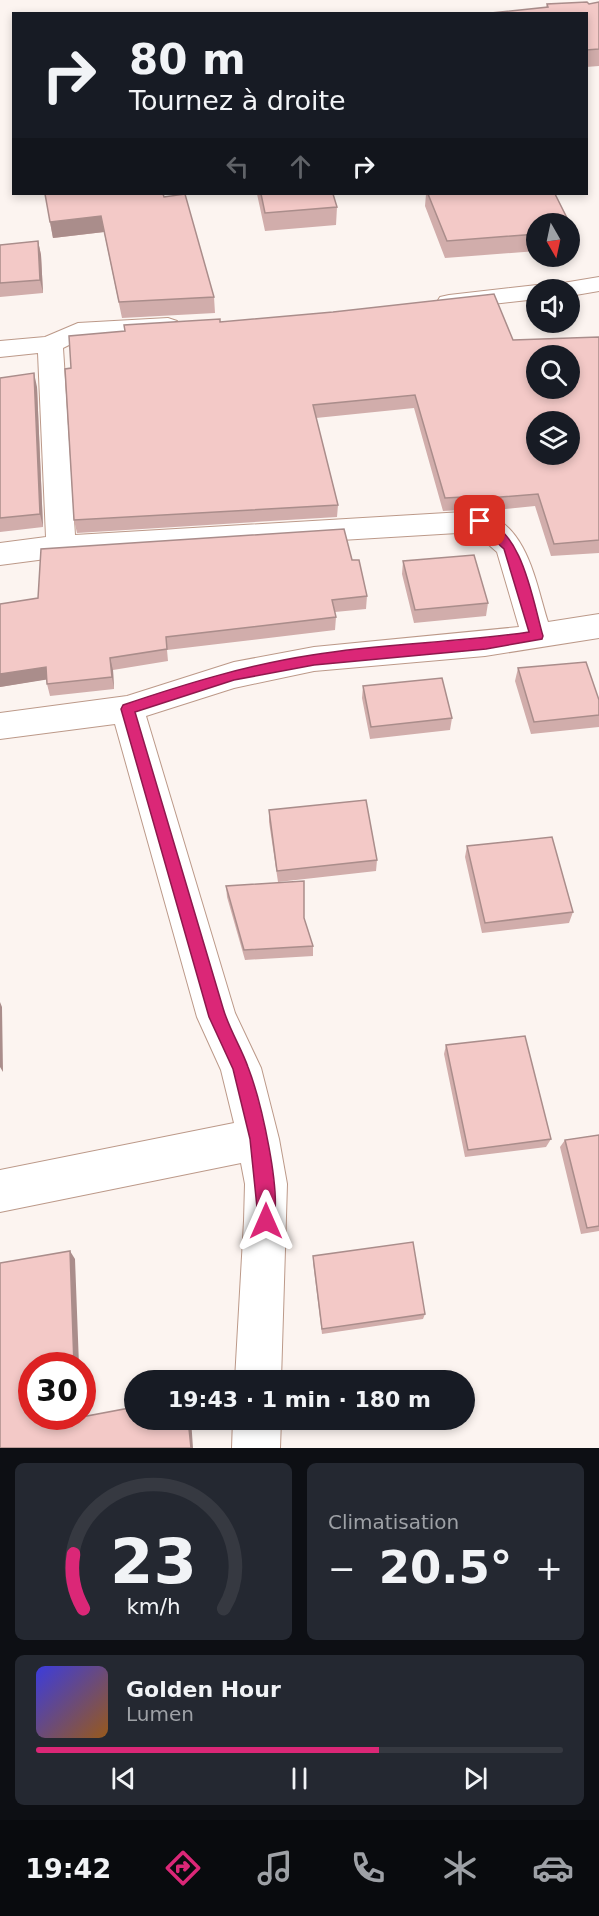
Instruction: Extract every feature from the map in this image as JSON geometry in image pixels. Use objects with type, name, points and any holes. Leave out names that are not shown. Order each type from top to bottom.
[{"type":"street","points":[[580,287],[599,284]]},
{"type":"street","points":[[423,305],[526,293]]},
{"type":"street","points":[[0,349],[50,344],[78,331],[194,324]]},
{"type":"street","points":[[50,344],[62,546]]},
{"type":"street","points":[[0,554],[62,546],[480,521],[502,537],[510,547],[537,636]]},
{"type":"street","points":[[0,726],[128,709],[234,675],[314,660],[486,644],[599,626]]},
{"type":"street","points":[[128,709],[217,1017],[241,1068],[258,1139],[266,1184],[259,1370]]},
{"type":"street","points":[[0,1191],[258,1139]]},
{"type":"street","points":[[256,1448],[257,1430]]},
{"type":"building","points":[[599,2],[599,49],[588,50],[588,12],[500,12],[548,7],[547,4]]},
{"type":"building","points":[[45,195],[163,195],[164,197],[185,195],[214,297],[119,302],[101,216],[50,222]]},
{"type":"building","points":[[261,195],[333,195],[337,207],[265,213]]},
{"type":"building","points":[[428,195],[556,195],[564,213],[526,213],[526,235],[447,241]]},
{"type":"building","points":[[38,241],[40,280],[0,283],[0,245]]},
{"type":"building","points":[[494,294],[513,340],[599,337],[599,540],[554,544],[538,494],[488,498],[482,496],[445,498],[415,395],[313,405],[338,505],[74,520],[65,369],[71,368],[69,336],[125,331],[124,325],[220,319],[220,322]]},
{"type":"building","points":[[34,373],[40,514],[0,518],[0,378]]},
{"type":"building","points":[[344,529],[352,560],[359,560],[367,596],[332,600],[336,617],[166,637],[167,649],[110,658],[112,677],[47,684],[46,667],[0,674],[0,604],[38,598],[41,549]]},
{"type":"building","points":[[474,555],[488,603],[415,610],[403,561]]},
{"type":"building","points":[[586,662],[599,700],[599,715],[534,722],[518,668]]},
{"type":"building","points":[[442,678],[452,718],[371,727],[363,686]]},
{"type":"building","points":[[366,800],[377,860],[277,871],[269,810]]},
{"type":"building","points":[[552,837],[573,912],[485,923],[467,846]]},
{"type":"building","points":[[304,881],[304,918],[313,946],[244,950],[226,886]]},
{"type":"building","points":[[525,1036],[551,1139],[468,1150],[446,1045]]},
{"type":"building","points":[[599,1135],[599,1226],[587,1228],[565,1140]]},
{"type":"building","points":[[413,1242],[425,1314],[322,1329],[313,1256]]},
{"type":"building","points":[[70,1251],[74,1352],[18,1352],[18,1430],[96,1430],[96,1414],[124,1409],[124,1430],[189,1430],[191,1448],[0,1448],[0,1263]]},
{"type":"route","points":[[266,1221],[266,1184],[241,1068],[217,1017],[128,709],[234,675],[314,660],[413,648],[486,644],[537,636],[510,547],[502,537],[480,521]]}]
